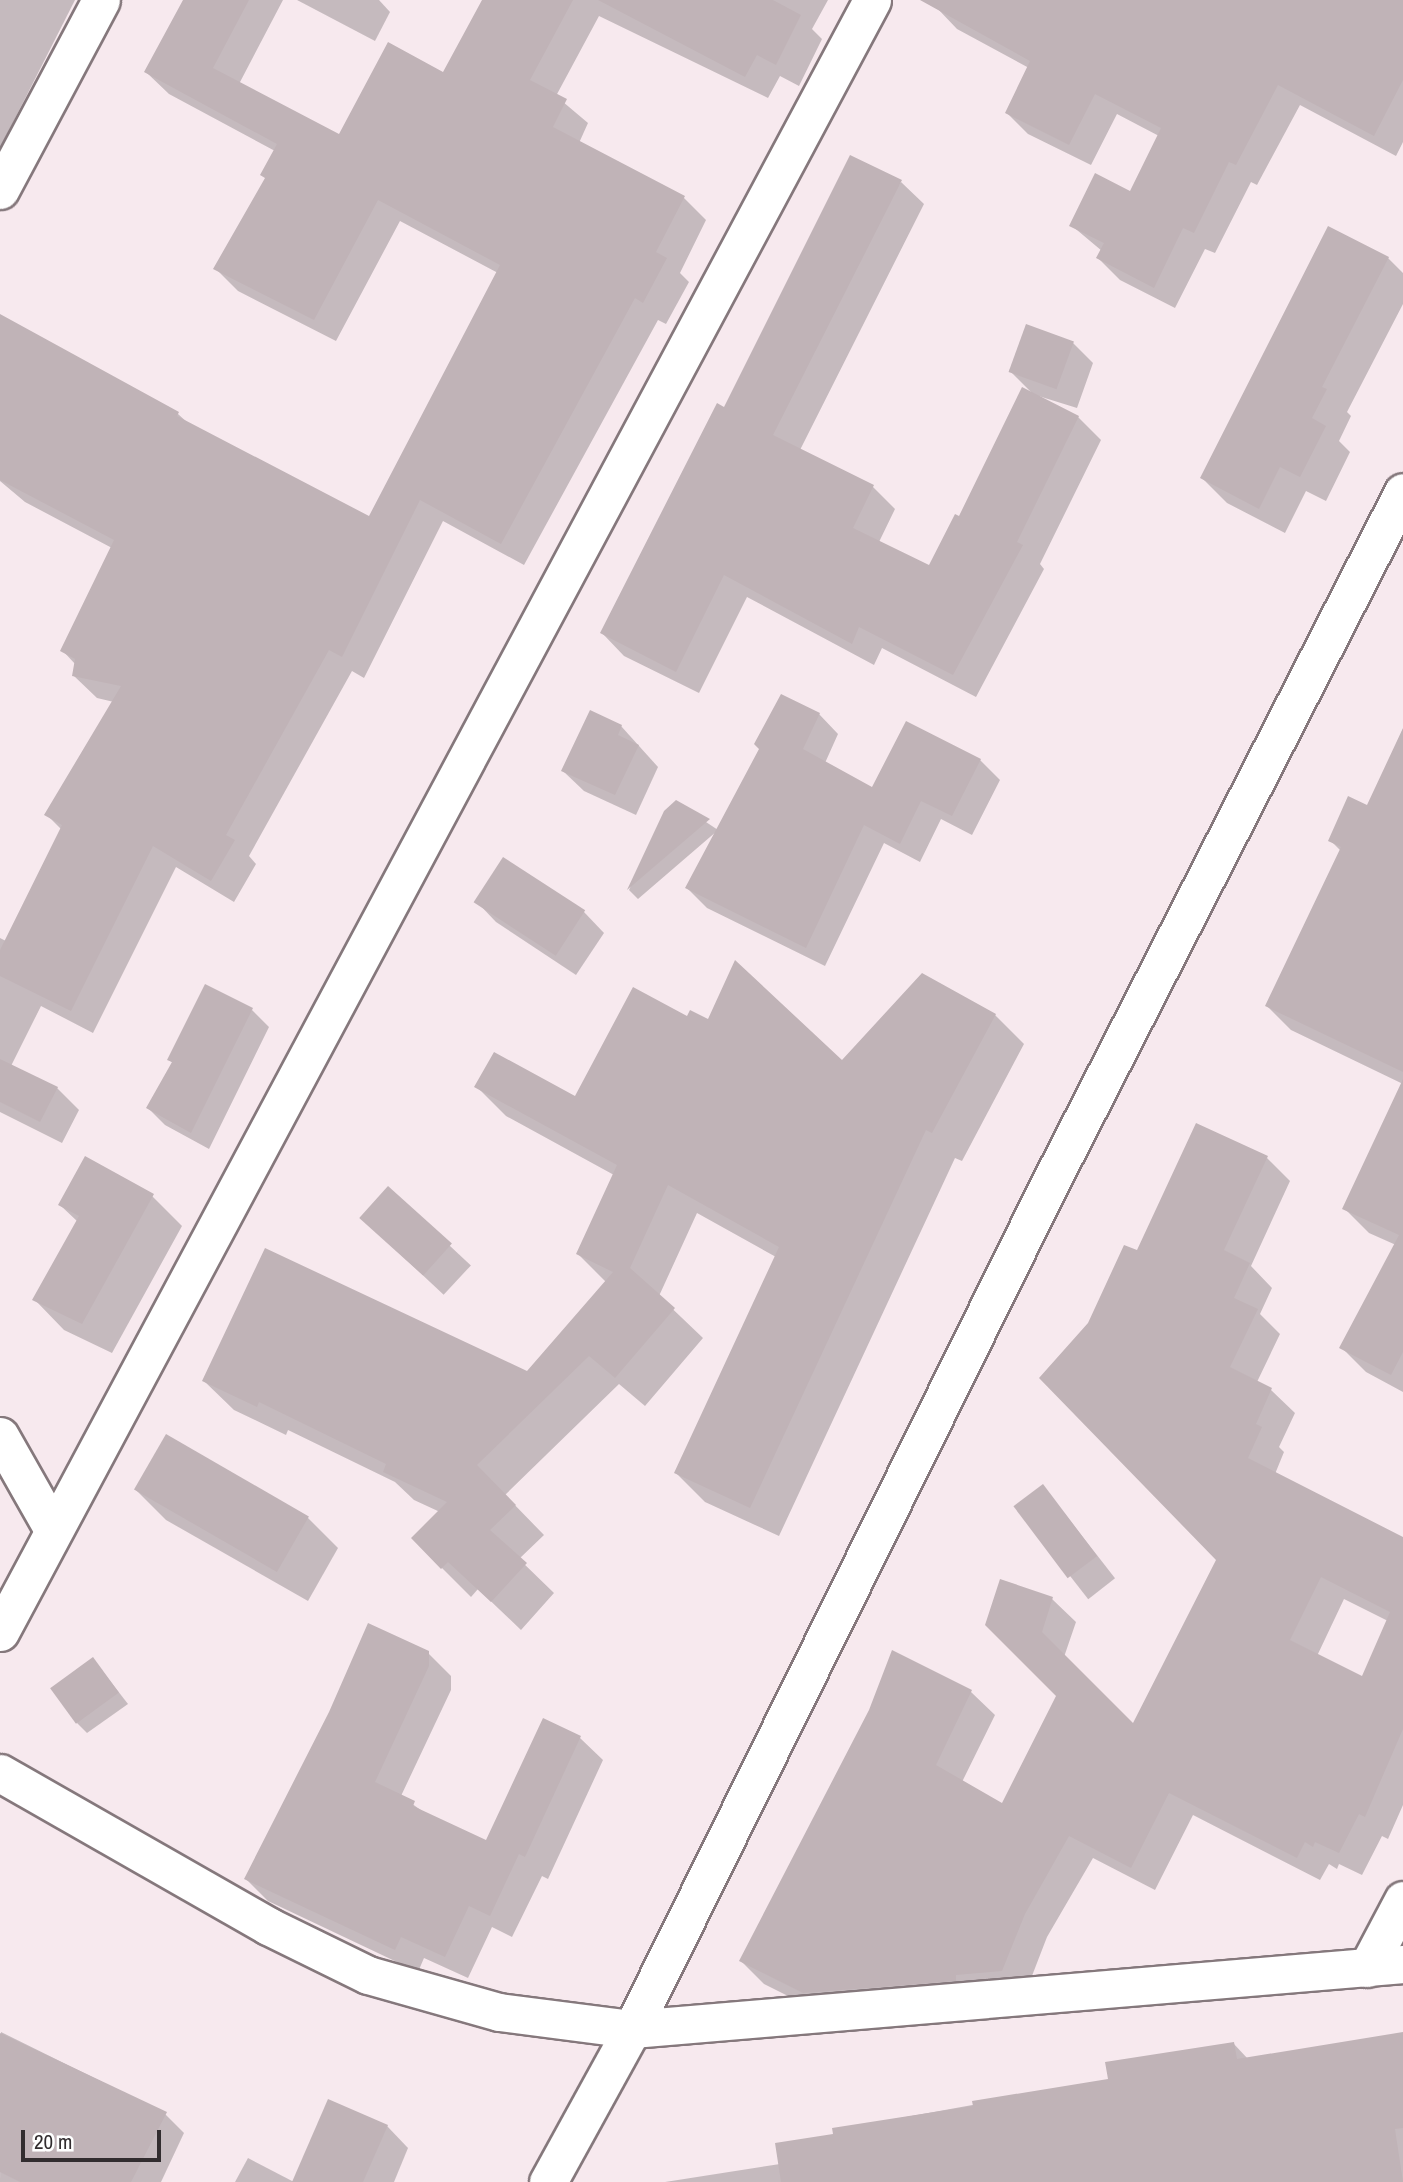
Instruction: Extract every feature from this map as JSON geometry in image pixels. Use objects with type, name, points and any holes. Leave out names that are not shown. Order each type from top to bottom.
[{"type":"street","points":[[0,190],[101,0]]},
{"type":"street","points":[[0,1632],[52,1528],[872,0]]},
{"type":"street","points":[[548,2182],[632,2029],[1049,1185],[1403,492]]},
{"type":"street","points":[[0,1436],[52,1528]]},
{"type":"street","points":[[0,1773],[268,1926],[368,1975],[499,2012],[632,2029],[1403,1964]]},
{"type":"street","points":[[1367,1968],[1403,1900]]},
{"type":"building","points":[[183,0],[249,0],[213,68],[339,134],[388,42],[443,72],[482,0],[573,0],[530,80],[567,99],[553,127],[685,196],[656,252],[667,258],[643,303],[635,298],[501,544],[420,500],[342,657],[329,650],[226,835],[235,840],[211,881],[153,846],[71,1011],[0,976],[0,950],[62,825],[44,815],[121,686],[72,676],[75,659],[60,651],[114,540],[0,480],[0,314],[179,412],[177,416],[369,516],[500,265],[378,200],[314,320],[213,269],[265,178],[260,175],[277,144],[144,72]]},
{"type":"building","points":[[598,0],[773,0],[801,15],[776,65],[757,55],[745,77]]},
{"type":"building","points":[[920,0],[1403,0],[1403,80],[1374,136],[1278,85],[1236,165],[1229,162],[1194,233],[1183,228],[1154,288],[1096,258],[1104,243],[1069,226],[1095,173],[1130,191],[1161,128],[1095,94],[1069,145],[1005,113],[1030,61]]},
{"type":"building","points":[[850,155],[902,180],[773,435],[874,485],[853,528],[929,565],[955,514],[959,516],[1022,387],[1079,416],[1017,542],[1023,545],[953,675],[859,627],[852,644],[724,575],[676,672],[600,633],[717,403],[724,407]]},
{"type":"building","points":[[1328,226],[1389,257],[1322,387],[1327,389],[1312,418],[1326,426],[1300,477],[1280,467],[1259,509],[1200,478]]},
{"type":"building","points":[[1026,324],[1074,341],[1056,389],[1009,372]]},
{"type":"building","points":[[781,694],[820,713],[803,749],[872,787],[906,721],[981,759],[952,816],[921,801],[900,844],[864,825],[806,948],[685,888],[759,749],[754,744]]},
{"type":"building","points":[[590,710],[622,725],[618,735],[639,745],[615,795],[561,771]]},
{"type":"building","points":[[1403,728],[1403,1072],[1265,1006],[1341,847],[1328,841],[1348,796],[1367,805]]},
{"type":"building","points":[[676,800],[710,819],[627,890],[664,811]]},
{"type":"building","points":[[503,857],[585,910],[556,956],[474,902]]},
{"type":"building","points":[[735,960],[842,1060],[922,973],[996,1014],[932,1133],[926,1130],[750,1508],[674,1473],[779,1247],[668,1185],[630,1268],[675,1308],[615,1378],[589,1356],[477,1465],[516,1505],[490,1530],[527,1563],[491,1602],[448,1562],[441,1569],[411,1538],[447,1502],[383,1472],[386,1464],[259,1402],[257,1407],[202,1381],[265,1248],[527,1371],[613,1272],[576,1254],[617,1165],[474,1087],[494,1052],[575,1096],[633,987],[687,1016],[690,1010],[708,1019]]},
{"type":"building","points":[[205,984],[253,1008],[191,1133],[146,1108],[172,1062],[167,1060]]},
{"type":"building","points":[[0,1059],[58,1087],[40,1122],[0,1102]]},
{"type":"building","points":[[1403,1079],[1403,1352],[1391,1375],[1339,1348],[1399,1235],[1342,1209]]},
{"type":"building","points":[[1196,1123],[1268,1156],[1224,1250],[1250,1263],[1234,1298],[1258,1309],[1230,1367],[1272,1388],[1256,1424],[1262,1427],[1248,1458],[1403,1537],[1403,1729],[1365,1817],[1359,1814],[1339,1853],[1315,1842],[1313,1847],[1305,1842],[1297,1858],[1169,1793],[1131,1868],[1069,1836],[1025,1914],[1002,1971],[956,1975],[956,1981],[803,1993],[739,1961],[869,1710],[892,1650],[972,1690],[936,1765],[1002,1803],[1056,1696],[985,1625],[1000,1579],[1053,1597],[1042,1632],[1133,1723],[1216,1560],[1039,1378],[1088,1323],[1124,1245],[1137,1250]],"holes":[[[1321,1577],[1390,1612],[1362,1676],[1290,1640]]]},
{"type":"building","points":[[85,1156],[154,1194],[82,1324],[32,1300],[79,1216],[58,1205]]},
{"type":"building","points":[[388,1186],[452,1244],[423,1276],[359,1218]]},
{"type":"building","points":[[166,1434],[309,1516],[277,1572],[134,1489]]},
{"type":"building","points":[[1043,1484],[1097,1556],[1068,1578],[1013,1506]]},
{"type":"building","points":[[368,1623],[429,1651],[429,1666],[375,1782],[415,1801],[413,1806],[486,1840],[543,1718],[581,1736],[525,1857],[519,1854],[490,1916],[469,1906],[445,1957],[401,1937],[395,1950],[244,1879],[329,1712]]},
{"type":"building","points":[[93,1657],[119,1693],[76,1724],[50,1688]]},
{"type":"building","points":[[1403,2032],[1403,2128],[1395,2129],[1403,2182],[781,2182],[775,2143],[833,2134],[832,2128],[973,2106],[972,2101],[1108,2079],[1105,2062],[1234,2042],[1237,2059]]},
{"type":"building","points":[[0,2033],[167,2112],[131,2182],[20,2182],[0,2172]]},
{"type":"building","points":[[328,2099],[388,2125],[363,2182],[292,2182]]}]
